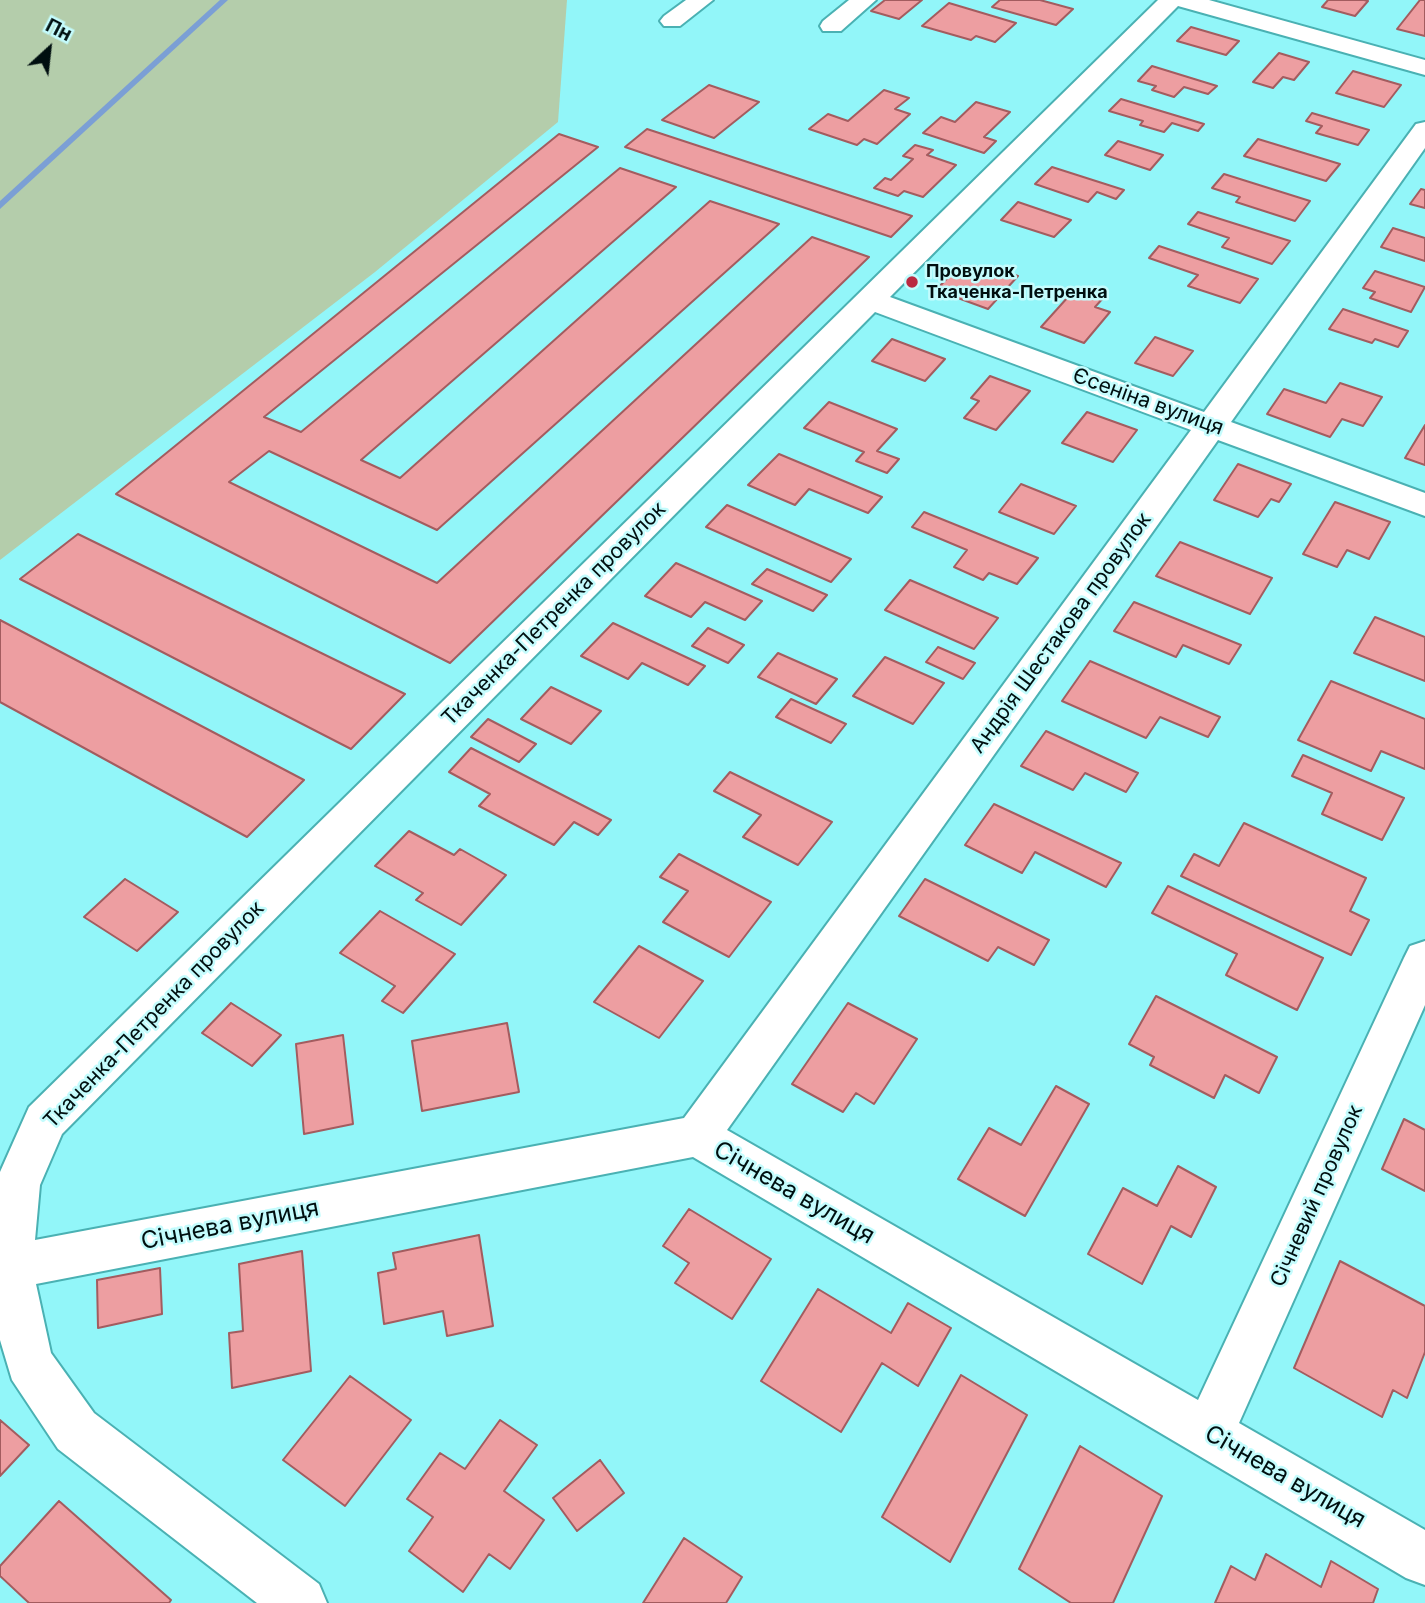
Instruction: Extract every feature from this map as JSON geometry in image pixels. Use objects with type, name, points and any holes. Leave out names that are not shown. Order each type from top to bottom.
[{"type":"street","points":[[672,21],[701,0]]},
{"type":"street","points":[[832,26],[864,0]]},
{"type":"street","name":"Ткаченка-Петренка провулок","points":[[300,1603],[76,1431],[29,1363],[9,1267],[17,1185],[45,1121],[1171,0]]},
{"type":"street","points":[[1184,0],[1425,68]]},
{"type":"street","name":"Андрія Шестакова провулок","points":[[697,1136],[1425,130]]},
{"type":"street","name":"Єсеніна вулиця","points":[[870,300],[1425,505]]},
{"type":"street","name":"Січневий провулок","points":[[1209,1433],[1425,958]]},
{"type":"street","name":"Січнева вулиця","points":[[9,1267],[697,1136],[1425,1559]]},
{"type":"green space","points":[[0,0],[567,0],[558,122],[375,272],[0,560]]},
{"type":"building","points":[[885,0],[922,0],[899,19],[871,11]]},
{"type":"building","points":[[1000,0],[1040,0],[1073,9],[1056,25],[992,7]]},
{"type":"building","points":[[1328,0],[1368,1],[1355,16],[1322,7]]},
{"type":"building","points":[[1420,0],[1425,0],[1425,36],[1397,29]]},
{"type":"building","points":[[949,3],[1016,23],[995,42],[976,36],[971,40],[922,26]]},
{"type":"building","points":[[1191,27],[1239,41],[1226,55],[1177,41]]},
{"type":"building","points":[[1279,53],[1309,62],[1294,80],[1283,77],[1273,88],[1253,82]]},
{"type":"building","points":[[1152,66],[1217,86],[1208,94],[1184,87],[1174,97],[1152,90],[1156,86],[1138,81]]},
{"type":"building","points":[[1353,71],[1401,85],[1384,107],[1336,93]]},
{"type":"building","points":[[709,85],[759,102],[714,138],[662,120]]},
{"type":"building","points":[[884,90],[909,98],[895,109],[910,114],[877,144],[864,139],[857,145],[809,129],[828,114],[848,121]]},
{"type":"building","points":[[1121,99],[1204,124],[1198,131],[1172,123],[1164,132],[1140,125],[1143,121],[1109,111]]},
{"type":"building","points":[[976,102],[1010,112],[984,137],[996,141],[984,153],[923,133],[941,117],[955,122]]},
{"type":"building","points":[[1312,113],[1369,130],[1358,145],[1316,133],[1322,126],[1306,121]]},
{"type":"building","points":[[647,129],[912,216],[891,237],[625,147]]},
{"type":"building","points":[[559,134],[598,147],[264,417],[301,432],[620,168],[676,187],[361,460],[400,478],[710,201],[779,224],[437,530],[269,451],[229,482],[437,583],[812,237],[869,257],[450,663],[116,494]]},
{"type":"building","points":[[1258,139],[1340,164],[1326,181],[1244,156]]},
{"type":"building","points":[[1118,141],[1163,155],[1150,170],[1105,155]]},
{"type":"building","points":[[915,145],[933,150],[927,155],[956,165],[923,197],[904,191],[898,196],[874,188],[885,178],[891,180],[913,159],[903,156]]},
{"type":"building","points":[[1052,167],[1124,190],[1116,199],[1097,192],[1088,202],[1035,184]]},
{"type":"building","points":[[1224,174],[1310,201],[1295,221],[1236,202],[1240,197],[1212,188]]},
{"type":"building","points":[[1421,189],[1425,190],[1425,208],[1410,204]]},
{"type":"building","points":[[1018,202],[1071,220],[1054,237],[1001,220]]},
{"type":"building","points":[[1198,212],[1290,241],[1272,264],[1222,247],[1229,238],[1188,224]]},
{"type":"building","points":[[1393,228],[1425,238],[1425,261],[1381,247]]},
{"type":"building","points":[[1159,246],[1258,279],[1240,303],[1188,286],[1198,275],[1149,258]]},
{"type":"building","points":[[959,266],[991,277],[999,269],[1018,276],[988,309],[936,290]]},
{"type":"building","points":[[1375,271],[1425,287],[1411,312],[1370,298],[1375,292],[1363,288]]},
{"type":"building","points":[[1077,287],[1104,297],[1095,307],[1110,312],[1084,343],[1041,327]]},
{"type":"building","points":[[1343,309],[1408,331],[1398,347],[1375,339],[1372,343],[1329,329]]},
{"type":"building","points":[[1155,337],[1193,351],[1173,376],[1135,363]]},
{"type":"building","points":[[892,339],[945,359],[925,381],[872,361]]},
{"type":"building","points":[[990,376],[1030,391],[996,430],[964,418],[979,401],[971,398]]},
{"type":"building","points":[[1340,383],[1382,397],[1363,426],[1342,419],[1330,437],[1267,414],[1284,389],[1326,403]]},
{"type":"building","points":[[829,402],[897,429],[877,451],[899,459],[887,473],[856,461],[864,452],[804,428]]},
{"type":"building","points":[[1087,412],[1137,430],[1113,462],[1062,443]]},
{"type":"building","points":[[1425,425],[1425,465],[1405,458]]},
{"type":"building","points":[[779,454],[882,497],[868,513],[809,489],[795,505],[748,485]]},
{"type":"building","points":[[1238,464],[1291,484],[1279,502],[1271,499],[1258,517],[1214,500]]},
{"type":"building","points":[[1021,484],[1076,506],[1054,534],[999,512]]},
{"type":"building","points":[[1335,502],[1390,522],[1369,559],[1347,550],[1337,567],[1303,554]]},
{"type":"building","points":[[727,505],[851,559],[831,582],[706,527]]},
{"type":"building","points":[[924,512],[1038,558],[1017,584],[989,573],[983,580],[954,567],[967,550],[912,527]]},
{"type":"building","points":[[78,534],[405,694],[351,749],[20,579]]},
{"type":"building","points":[[1180,542],[1272,578],[1250,614],[1156,576]]},
{"type":"building","points":[[676,563],[762,601],[745,620],[705,602],[691,617],[645,596]]},
{"type":"building","points":[[767,569],[827,595],[813,611],[752,584]]},
{"type":"building","points":[[910,580],[998,618],[974,649],[885,610]]},
{"type":"building","points":[[1134,602],[1241,645],[1229,664],[1183,645],[1176,657],[1114,631]]},
{"type":"building","points":[[1375,617],[1425,637],[1425,681],[1354,653]]},
{"type":"building","points":[[0,620],[304,780],[247,837],[0,702]]},
{"type":"building","points":[[613,623],[705,666],[688,685],[642,663],[628,679],[581,656]]},
{"type":"building","points":[[708,628],[744,645],[728,663],[692,646]]},
{"type":"building","points":[[938,647],[975,663],[963,679],[926,662]]},
{"type":"building","points":[[778,653],[837,679],[816,704],[758,677]]},
{"type":"building","points":[[885,657],[944,683],[913,724],[853,696]]},
{"type":"building","points":[[1090,661],[1220,717],[1208,737],[1160,717],[1146,738],[1062,701]]},
{"type":"building","points":[[1331,681],[1425,719],[1425,769],[1381,751],[1371,771],[1298,740]]},
{"type":"building","points":[[551,687],[601,711],[571,744],[521,719]]},
{"type":"building","points":[[791,699],[846,724],[831,743],[776,717]]},
{"type":"building","points":[[488,719],[536,744],[519,762],[471,737]]},
{"type":"building","points":[[1046,731],[1138,773],[1126,792],[1085,773],[1073,790],[1021,766]]},
{"type":"building","points":[[471,748],[611,820],[598,835],[574,822],[554,845],[479,806],[490,794],[449,772]]},
{"type":"building","points":[[1303,755],[1404,798],[1382,840],[1322,814],[1332,793],[1292,776]]},
{"type":"building","points":[[730,772],[832,822],[798,865],[743,837],[761,815],[714,791]]},
{"type":"building","points":[[994,804],[1121,863],[1106,887],[1035,852],[1022,873],[965,845]]},
{"type":"building","points":[[1244,823],[1366,878],[1350,911],[1369,920],[1351,955],[1181,876],[1194,854],[1219,866]]},
{"type":"building","points":[[409,831],[454,855],[460,849],[506,875],[461,925],[416,900],[423,893],[375,866]]},
{"type":"building","points":[[679,854],[771,902],[729,957],[663,922],[688,891],[660,877]]},
{"type":"building","points":[[125,879],[178,912],[137,951],[84,917]]},
{"type":"building","points":[[925,879],[1049,940],[1034,965],[998,947],[988,961],[899,916]]},
{"type":"building","points":[[1168,886],[1323,958],[1297,1010],[1226,975],[1237,954],[1152,913]]},
{"type":"building","points":[[380,911],[455,954],[403,1013],[382,1001],[395,986],[340,953]]},
{"type":"building","points":[[639,946],[703,981],[659,1038],[594,1002]]},
{"type":"building","points":[[1156,996],[1277,1057],[1259,1093],[1225,1075],[1214,1098],[1150,1065],[1154,1057],[1129,1044]]},
{"type":"building","points":[[231,1003],[281,1035],[252,1066],[202,1033]]},
{"type":"building","points":[[848,1003],[917,1039],[874,1104],[856,1093],[843,1112],[792,1084]]},
{"type":"building","points":[[507,1023],[519,1092],[422,1111],[412,1041]]},
{"type":"building","points":[[343,1035],[353,1124],[304,1134],[296,1044]]},
{"type":"building","points":[[1056,1086],[1089,1104],[1025,1216],[958,1179],[989,1128],[1021,1145]]},
{"type":"building","points":[[1404,1119],[1425,1130],[1425,1191],[1382,1169]]},
{"type":"building","points":[[1178,1166],[1216,1187],[1191,1237],[1171,1226],[1142,1284],[1088,1254],[1123,1188],[1157,1206]]},
{"type":"building","points":[[689,1209],[771,1259],[732,1319],[675,1283],[689,1263],[663,1246]]},
{"type":"building","points":[[479,1235],[493,1326],[447,1336],[443,1311],[384,1324],[378,1273],[396,1269],[393,1253]]},
{"type":"building","points":[[302,1251],[311,1371],[232,1388],[229,1333],[243,1331],[239,1264]]},
{"type":"building","points":[[1340,1261],[1425,1306],[1425,1352],[1407,1398],[1393,1390],[1382,1417],[1294,1368]]},
{"type":"building","points":[[160,1268],[162,1314],[98,1328],[97,1280]]},
{"type":"building","points":[[818,1289],[891,1333],[908,1303],[951,1328],[918,1386],[882,1363],[841,1432],[761,1381]]},
{"type":"building","points":[[961,1375],[1027,1415],[950,1562],[882,1517]]},
{"type":"building","points":[[350,1376],[411,1420],[345,1506],[283,1460]]},
{"type":"building","points":[[0,1420],[29,1445],[0,1476]]},
{"type":"building","points":[[500,1420],[537,1445],[504,1491],[544,1520],[510,1569],[489,1554],[463,1592],[409,1551],[433,1517],[407,1499],[440,1453],[465,1469]]},
{"type":"building","points":[[1080,1446],[1162,1496],[1113,1603],[1071,1603],[1019,1569]]},
{"type":"building","points":[[600,1460],[624,1493],[577,1531],[553,1498]]},
{"type":"building","points":[[59,1501],[171,1600],[169,1603],[29,1603],[0,1576],[0,1566]]},
{"type":"building","points":[[684,1538],[742,1577],[726,1603],[643,1603]]},
{"type":"building","points":[[1266,1554],[1321,1587],[1331,1561],[1378,1589],[1373,1603],[1215,1603],[1231,1566],[1255,1580]]},
{"type":"waterway","points":[[0,206],[224,0]]},
{"type":"place","name":"Провулок Ткаченка-Петренка","points":[[912,282]]}]
